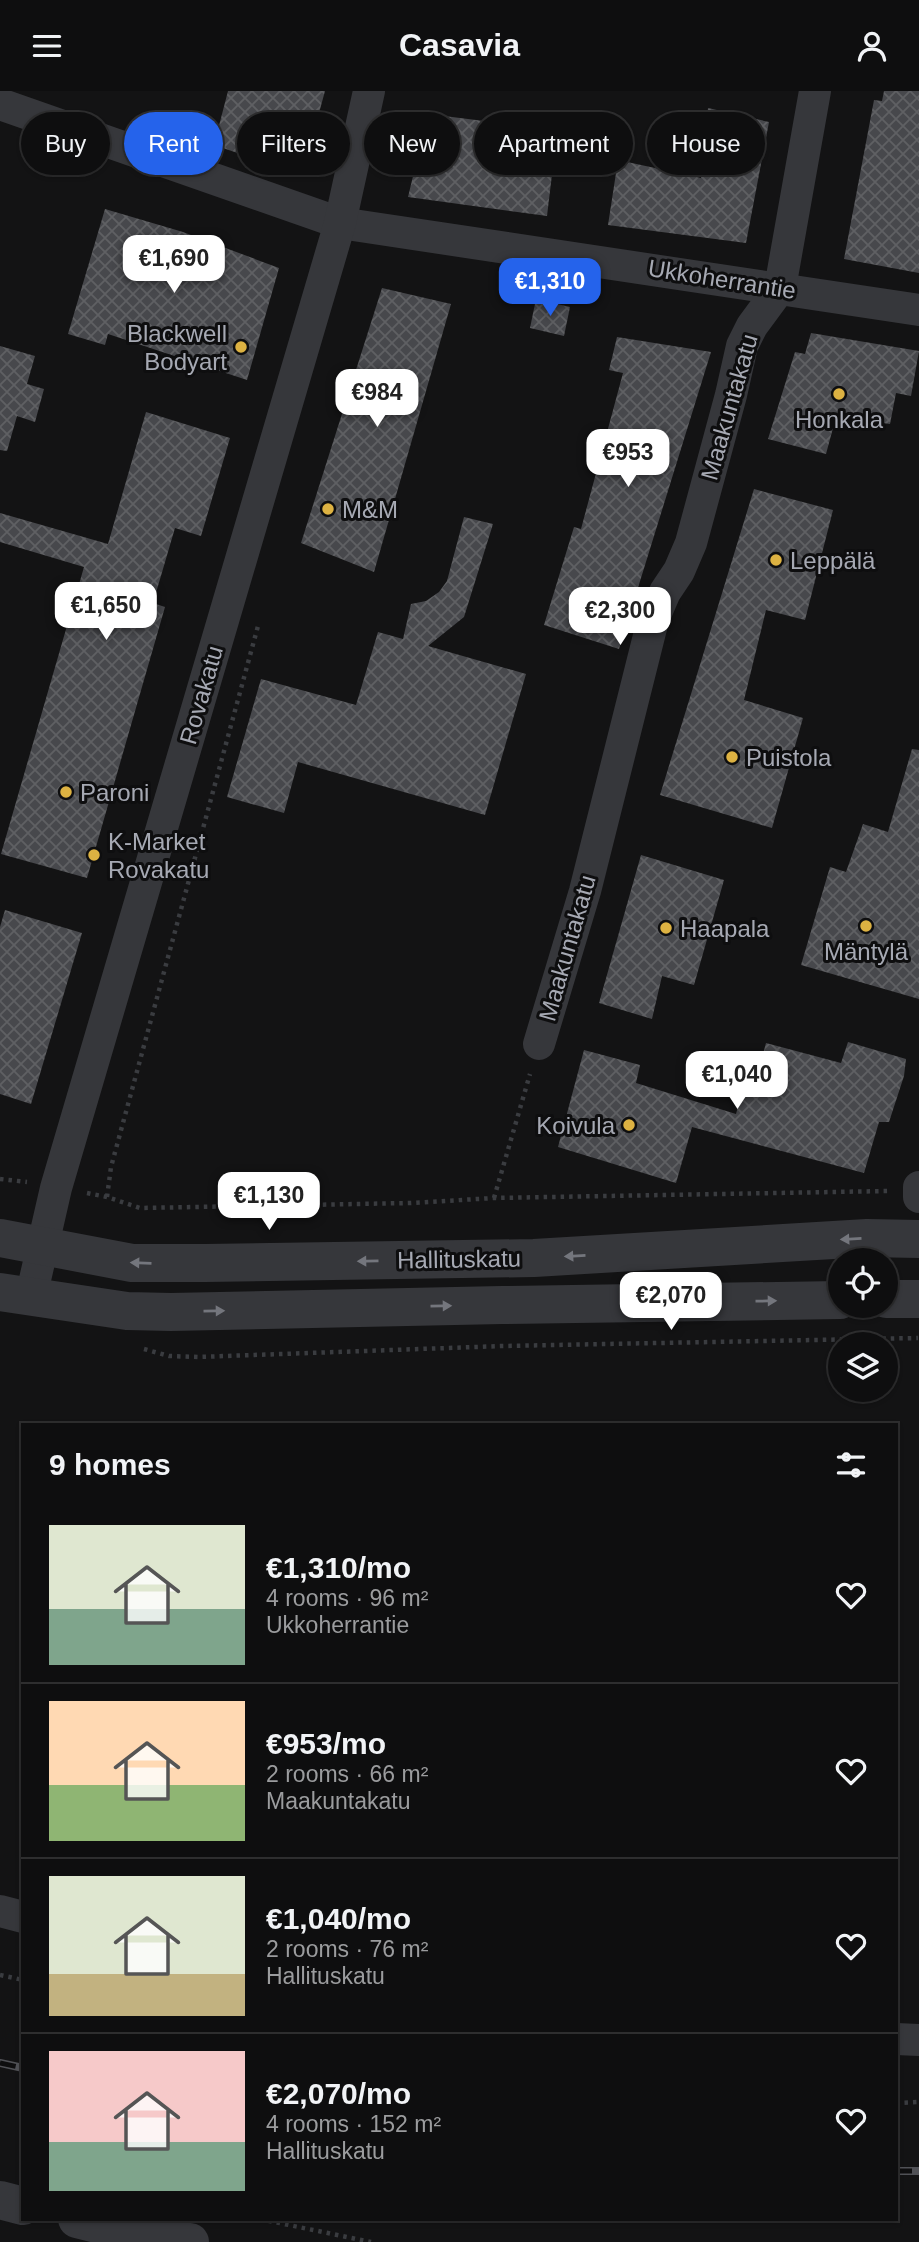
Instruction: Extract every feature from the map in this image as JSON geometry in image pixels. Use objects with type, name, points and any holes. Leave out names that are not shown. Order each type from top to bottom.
[{"type":"street","name":"Rovakatu","points":[[15,1295],[42,1247],[56,1188],[340,223],[369,91]]},
{"type":"street","name":"Maakuntakatu","points":[[539,1044],[588,878],[653,620],[691,543],[742,346],[752,326],[780,288],[815,91]]},
{"type":"street","name":"Ukkoherrantie","points":[[0,104],[340,223],[919,310]]},
{"type":"street","points":[[919,1188],[919,1197]]},
{"type":"street","name":"Hallituskatu","points":[[0,1238],[132,1263],[534,1258],[867,1238],[919,1239]]},
{"type":"street","points":[[473,1259],[502,1305],[534,1258]]},
{"type":"street","name":"Hallituskatu","points":[[15,1295],[127,1311],[171,1312],[828,1300]]},
{"type":"street","points":[[898,1299],[919,1299]]},
{"type":"street","points":[[0,1911],[21,1916]]},
{"type":"street","points":[[898,2039],[919,2040]]},
{"type":"street","points":[[0,2200],[21,2205]]},
{"type":"street","points":[[85,2221],[144,2236],[190,2242]]},
{"type":"path","points":[[494,1198],[539,1044]]},
{"type":"path","points":[[0,1179],[26,1182]]},
{"type":"path","points":[[107,1197],[139,1208],[919,1188]]},
{"type":"path","points":[[133,1346],[169,1356],[198,1357],[503,1346],[919,1338]]},
{"type":"path","points":[[0,1975],[21,1980]]},
{"type":"path","points":[[898,2103],[919,2102]]},
{"type":"path","points":[[270,2221],[371,2242]]},
{"type":"building","points":[[228,91],[325,91],[319,112],[237,112],[237,153],[223,148],[223,112]]},
{"type":"building","points":[[884,91],[919,91],[919,273],[844,259],[874,100],[882,101]]},
{"type":"building","points":[[708,108],[725,112],[708,112]]},
{"type":"building","points":[[460,118],[474,120],[474,175],[552,175],[547,216],[408,197],[413,175],[460,175]]},
{"type":"building","points":[[765,121],[769,122],[765,143]]},
{"type":"building","points":[[633,163],[647,166],[647,175],[687,175],[701,178],[701,175],[759,175],[746,243],[608,225],[616,175],[633,175]]},
{"type":"building","points":[[105,209],[183,232],[279,268],[247,380],[108,334],[105,345],[68,334]]},
{"type":"building","points":[[382,288],[451,304],[374,572],[301,543]]},
{"type":"building","points":[[536,299],[570,307],[564,336],[530,328]]},
{"type":"building","name":"Honkala","points":[[811,333],[919,351],[911,396],[896,393],[890,424],[836,417],[826,454],[768,439],[795,352],[805,354]]},
{"type":"building","points":[[617,337],[711,352],[619,649],[544,625],[574,527],[581,529],[623,373],[609,370]]},
{"type":"building","points":[[0,346],[35,356],[27,384],[44,389],[35,422],[17,416],[7,451],[0,450]]},
{"type":"building","points":[[146,412],[230,438],[201,536],[175,528],[153,603],[165,607],[87,878],[1,854],[84,567],[0,542],[0,513],[108,544]]},
{"type":"building","points":[[754,489],[833,510],[805,620],[766,610],[744,700],[803,718],[772,828],[660,795]]},
{"type":"building","points":[[464,517],[493,524],[464,617],[428,646],[526,674],[485,815],[298,762],[284,813],[227,797],[261,679],[356,705],[378,632],[403,639],[411,604],[426,601],[439,592],[447,581]]},
{"type":"building","name":"Mäntylä","points":[[912,749],[919,750],[919,999],[801,965],[830,867],[846,872],[863,824],[888,832]]},
{"type":"building","name":"Haapala","points":[[641,855],[724,880],[694,985],[662,976],[652,1019],[599,1003]]},
{"type":"building","points":[[5,910],[82,933],[31,1104],[0,1094],[0,927]]},
{"type":"building","points":[[848,1042],[906,1059],[904,1076],[889,1122],[879,1122],[864,1173],[692,1127],[676,1183],[558,1147],[584,1050],[640,1065],[636,1083],[736,1114],[742,1091],[752,1094],[766,1043],[841,1063]]},
{"type":"railway","points":[[0,2063],[21,2068]]},
{"type":"railway","points":[[898,2171],[919,2171]]},
{"type":"place","name":"Blackwell Bodyart","points":[[241,347]]},
{"type":"place","name":"Honkala","points":[[839,394]]},
{"type":"place","name":"M&M","points":[[328,509]]},
{"type":"place","name":"Leppälä","points":[[776,560]]},
{"type":"place","name":"Puistola","points":[[732,757]]},
{"type":"place","name":"Paroni","points":[[66,792]]},
{"type":"place","name":"K-Market Rovakatu","points":[[94,855]]},
{"type":"place","name":"Mäntylä","points":[[866,926]]},
{"type":"place","name":"Haapala","points":[[666,928]]},
{"type":"place","name":"Koivula","points":[[629,1125]]}]
